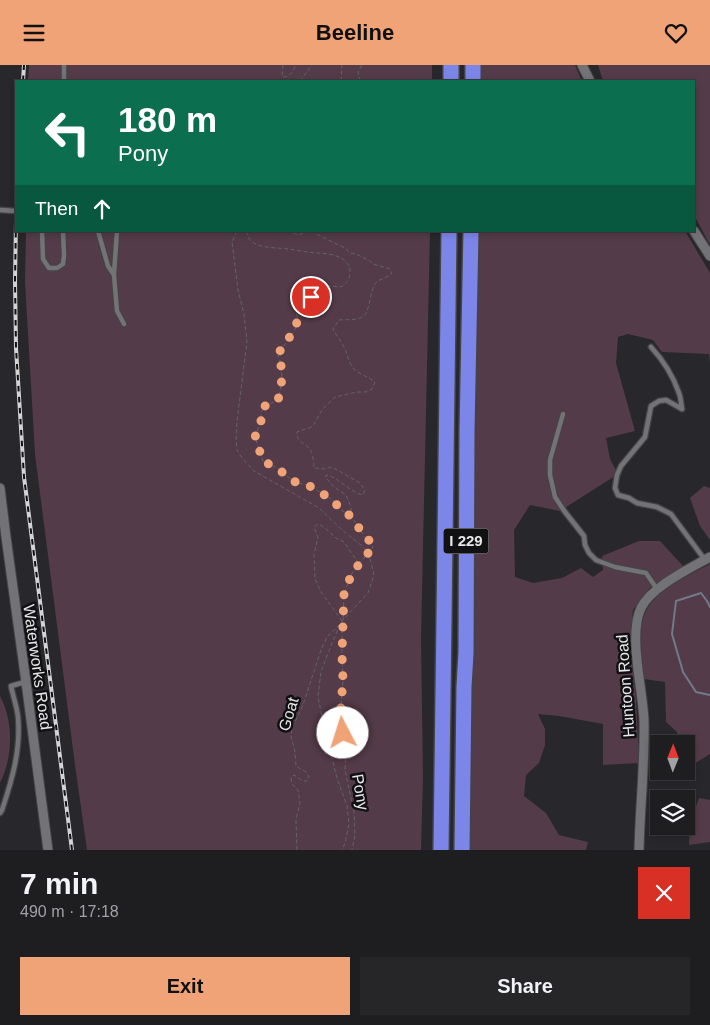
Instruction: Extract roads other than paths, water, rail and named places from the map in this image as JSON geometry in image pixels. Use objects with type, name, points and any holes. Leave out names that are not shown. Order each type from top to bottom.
[{"type":"highway","points":[[451,80],[452,65]]},
{"type":"highway","points":[[473,65],[473,80]]},
{"type":"highway","name":"I 229","points":[[441,850],[450,232]]},
{"type":"highway","name":"I 229","points":[[462,850],[471,232]]},
{"type":"street","points":[[582,65],[590,80]]},
{"type":"street","points":[[695,232],[710,256]]},
{"type":"street","name":"Waterworks Road","points":[[0,488],[3,537],[26,682],[48,850]]},
{"type":"street","name":"Huntoon Road","points":[[639,850],[644,720],[637,657],[637,618],[646,599],[657,589],[708,559]]},
{"type":"lane","points":[[64,66],[64,80]]},
{"type":"lane","points":[[0,211],[15,211]]},
{"type":"lane","points":[[42,232],[43,259],[49,268],[57,269],[63,264],[63,232]]},
{"type":"lane","points":[[98,232],[108,266],[114,275]]},
{"type":"lane","points":[[117,232],[114,275],[117,311],[124,324]]},
{"type":"lane","points":[[651,347],[670,373],[680,394],[682,409],[666,400],[659,401],[651,406],[645,437],[621,466],[615,488],[618,495],[629,498],[637,503],[657,507],[671,514],[708,559]]},
{"type":"lane","points":[[562,414],[550,459],[550,475],[555,497],[584,536],[585,545],[589,553],[596,560],[615,567],[646,573],[657,589]]},
{"type":"lane","points":[[0,813],[13,776],[18,745],[18,716],[11,686],[26,682]]},
{"type":"waterway","points":[[710,607],[701,593],[676,601],[672,634],[683,672],[696,692],[710,695]]},
{"type":"railway","points":[[23,80],[24,65]]},
{"type":"railway","points":[[16,232],[16,348],[24,477],[72,850]]}]
